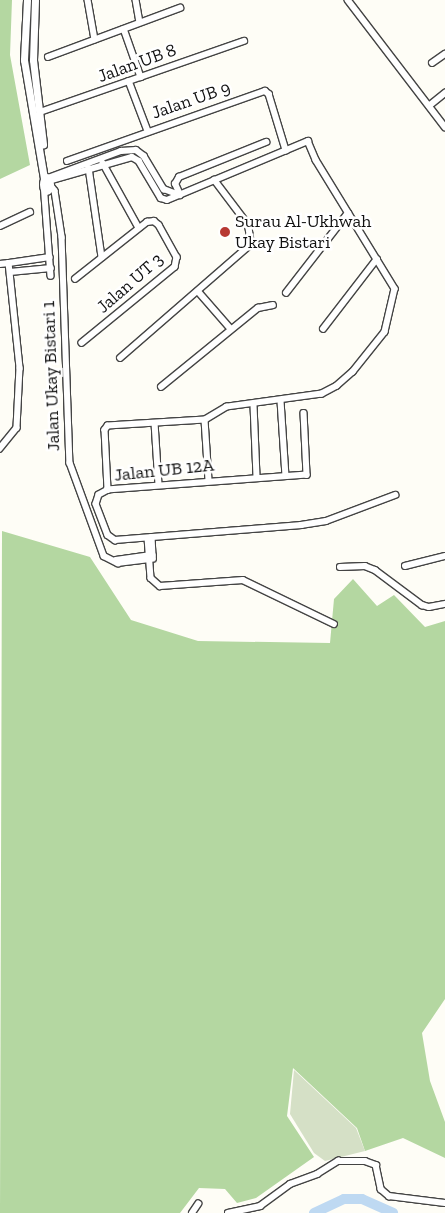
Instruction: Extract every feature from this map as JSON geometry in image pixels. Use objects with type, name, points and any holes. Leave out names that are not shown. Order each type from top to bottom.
[{"type":"street","name":"Jalan Ukay Bistari 1","points":[[27,0],[24,60],[47,180],[55,191],[62,237],[70,463],[92,532],[104,556],[112,561],[151,557]]},
{"type":"street","name":"Jalan Ukay Bistari 1","points":[[34,0],[33,60],[47,180],[51,276]]},
{"type":"street","points":[[88,0],[95,39]]},
{"type":"street","points":[[136,0],[140,22]]},
{"type":"street","points":[[348,0],[445,127]]},
{"type":"street","points":[[48,57],[180,8]]},
{"type":"street","points":[[124,29],[141,78]]},
{"type":"street","name":"Jalan UB 8","points":[[40,112],[244,41]]},
{"type":"street","points":[[432,63],[445,54]]},
{"type":"street","points":[[130,81],[148,131]]},
{"type":"street","name":"Jalan UB 9","points":[[66,160],[268,91],[286,150]]},
{"type":"street","points":[[429,106],[445,93]]},
{"type":"street","points":[[47,180],[89,167],[104,166],[132,157],[139,161],[161,198],[166,200],[308,141],[348,213],[395,289],[388,326],[353,372],[338,386],[322,394],[254,405],[227,407],[205,420],[106,428],[108,490]]},
{"type":"street","points":[[180,194],[176,184],[179,177],[266,142]]},
{"type":"street","points":[[89,167],[101,159],[136,150],[144,156],[164,190],[180,194]]},
{"type":"street","points":[[101,159],[138,228]]},
{"type":"street","points":[[89,167],[102,257]]},
{"type":"street","points":[[120,358],[251,244],[248,225],[214,180]]},
{"type":"street","points":[[0,226],[30,212]]},
{"type":"street","points":[[286,293],[348,213]]},
{"type":"street","name":"Jalan UT 3","points":[[75,279],[138,228],[154,221],[159,226],[177,257],[175,267],[82,343]]},
{"type":"street","points":[[0,264],[50,257]]},
{"type":"street","points":[[323,329],[377,259]]},
{"type":"street","points":[[29,260],[30,270]]},
{"type":"street","points":[[0,449],[14,433],[19,419],[20,368],[9,263]]},
{"type":"street","points":[[10,272],[51,268]]},
{"type":"street","points":[[198,291],[231,329]]},
{"type":"street","points":[[161,387],[258,308],[272,305]]},
{"type":"street","points":[[281,401],[286,476]]},
{"type":"street","points":[[254,405],[257,477]]},
{"type":"street","name":"Jalan UB 12A","points":[[304,413],[307,475],[209,480],[108,490],[99,496],[96,508],[111,539],[259,530],[326,521],[395,495]]},
{"type":"street","points":[[205,420],[209,480]]},
{"type":"street","points":[[155,423],[159,485]]},
{"type":"street","points":[[150,538],[151,578],[160,586],[243,580],[334,624]]},
{"type":"street","points":[[405,566],[445,556]]},
{"type":"street","points":[[340,567],[365,566],[375,570],[422,605],[429,607],[445,604]]},
{"type":"street","points":[[228,1213],[260,1206],[290,1184],[317,1174],[338,1161],[365,1160],[376,1165],[381,1189],[389,1196],[445,1203]]},
{"type":"street","points":[[192,1213],[198,1204]]},
{"type":"green space","points":[[0,0],[12,0],[10,55],[30,165],[0,179]]},
{"type":"green space","points":[[2,531],[90,557],[131,620],[198,641],[330,643],[334,599],[353,579],[377,606],[394,595],[425,627],[445,621],[445,999],[422,1033],[430,1081],[445,1122],[445,1158],[403,1138],[365,1151],[357,1128],[293,1068],[287,1116],[314,1157],[256,1198],[237,1203],[225,1189],[199,1188],[180,1213],[0,1213]]},
{"type":"green space","points":[[294,1070],[356,1128],[365,1151],[325,1161],[314,1153],[290,1114]]},
{"type":"waterway","points":[[314,1213],[344,1199],[362,1199],[393,1213]]},
{"type":"place","name":"Surau Al-Ukhwah Ukay Bistari","points":[[225,232]]}]
